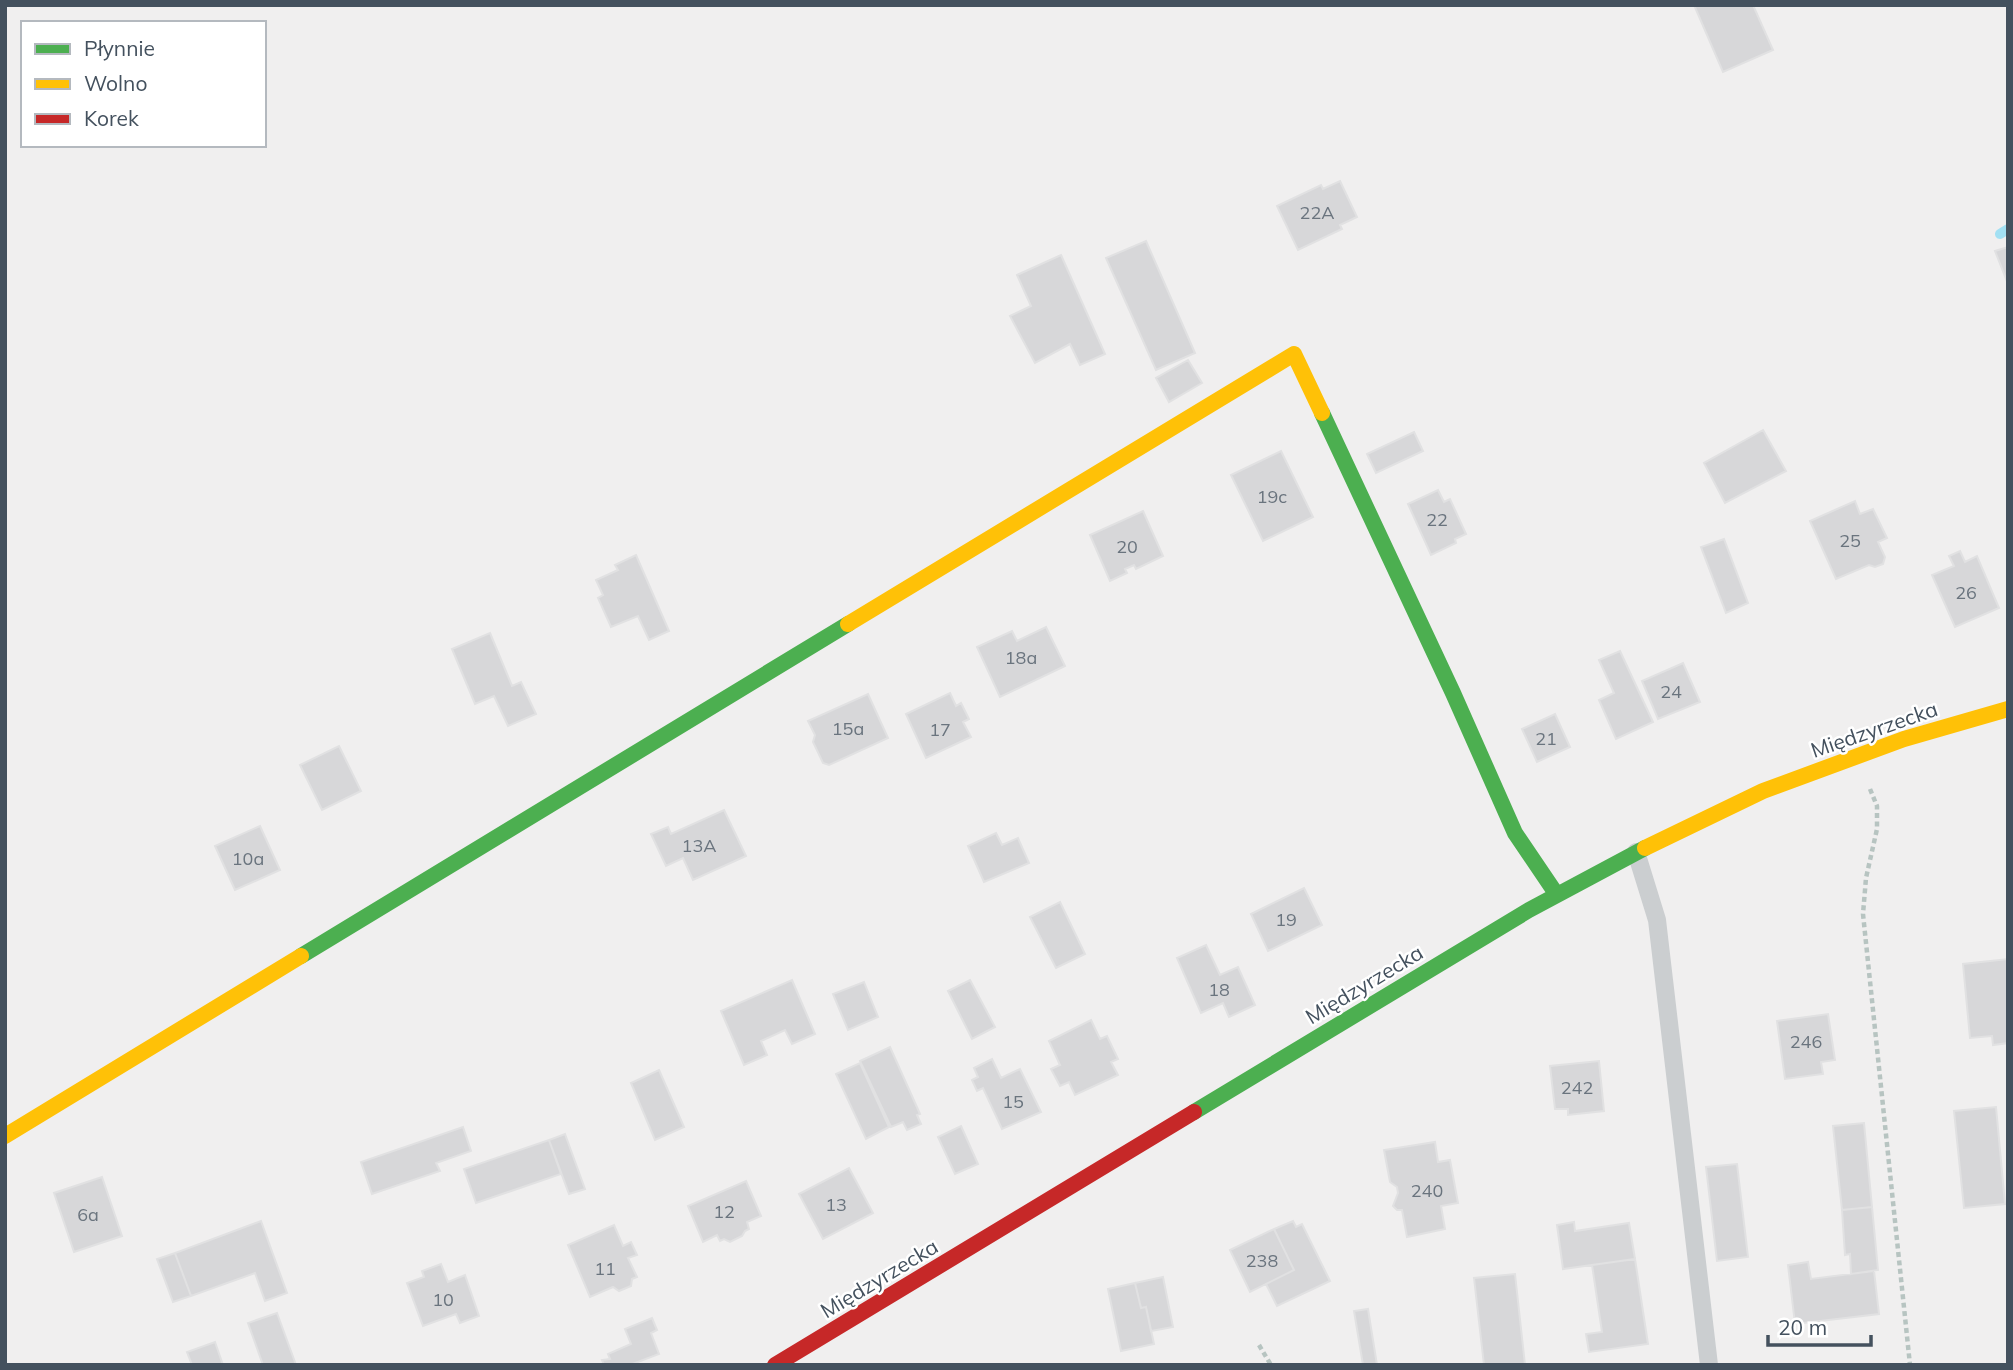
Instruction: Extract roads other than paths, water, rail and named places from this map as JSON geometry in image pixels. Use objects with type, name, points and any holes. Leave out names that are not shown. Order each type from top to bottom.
[{"type":"street","points":[[5,1136],[1294,354],[1515,833],[1557,895]]},
{"type":"street","name":"Międzyrzecka","points":[[775,1365],[1413,979],[1636,852],[1763,791],[1904,739],[2008,709]]},
{"type":"lane","points":[[1636,852],[1657,920],[1710,1365]]},
{"type":"waterway","points":[[2000,234],[2008,229]]}]
